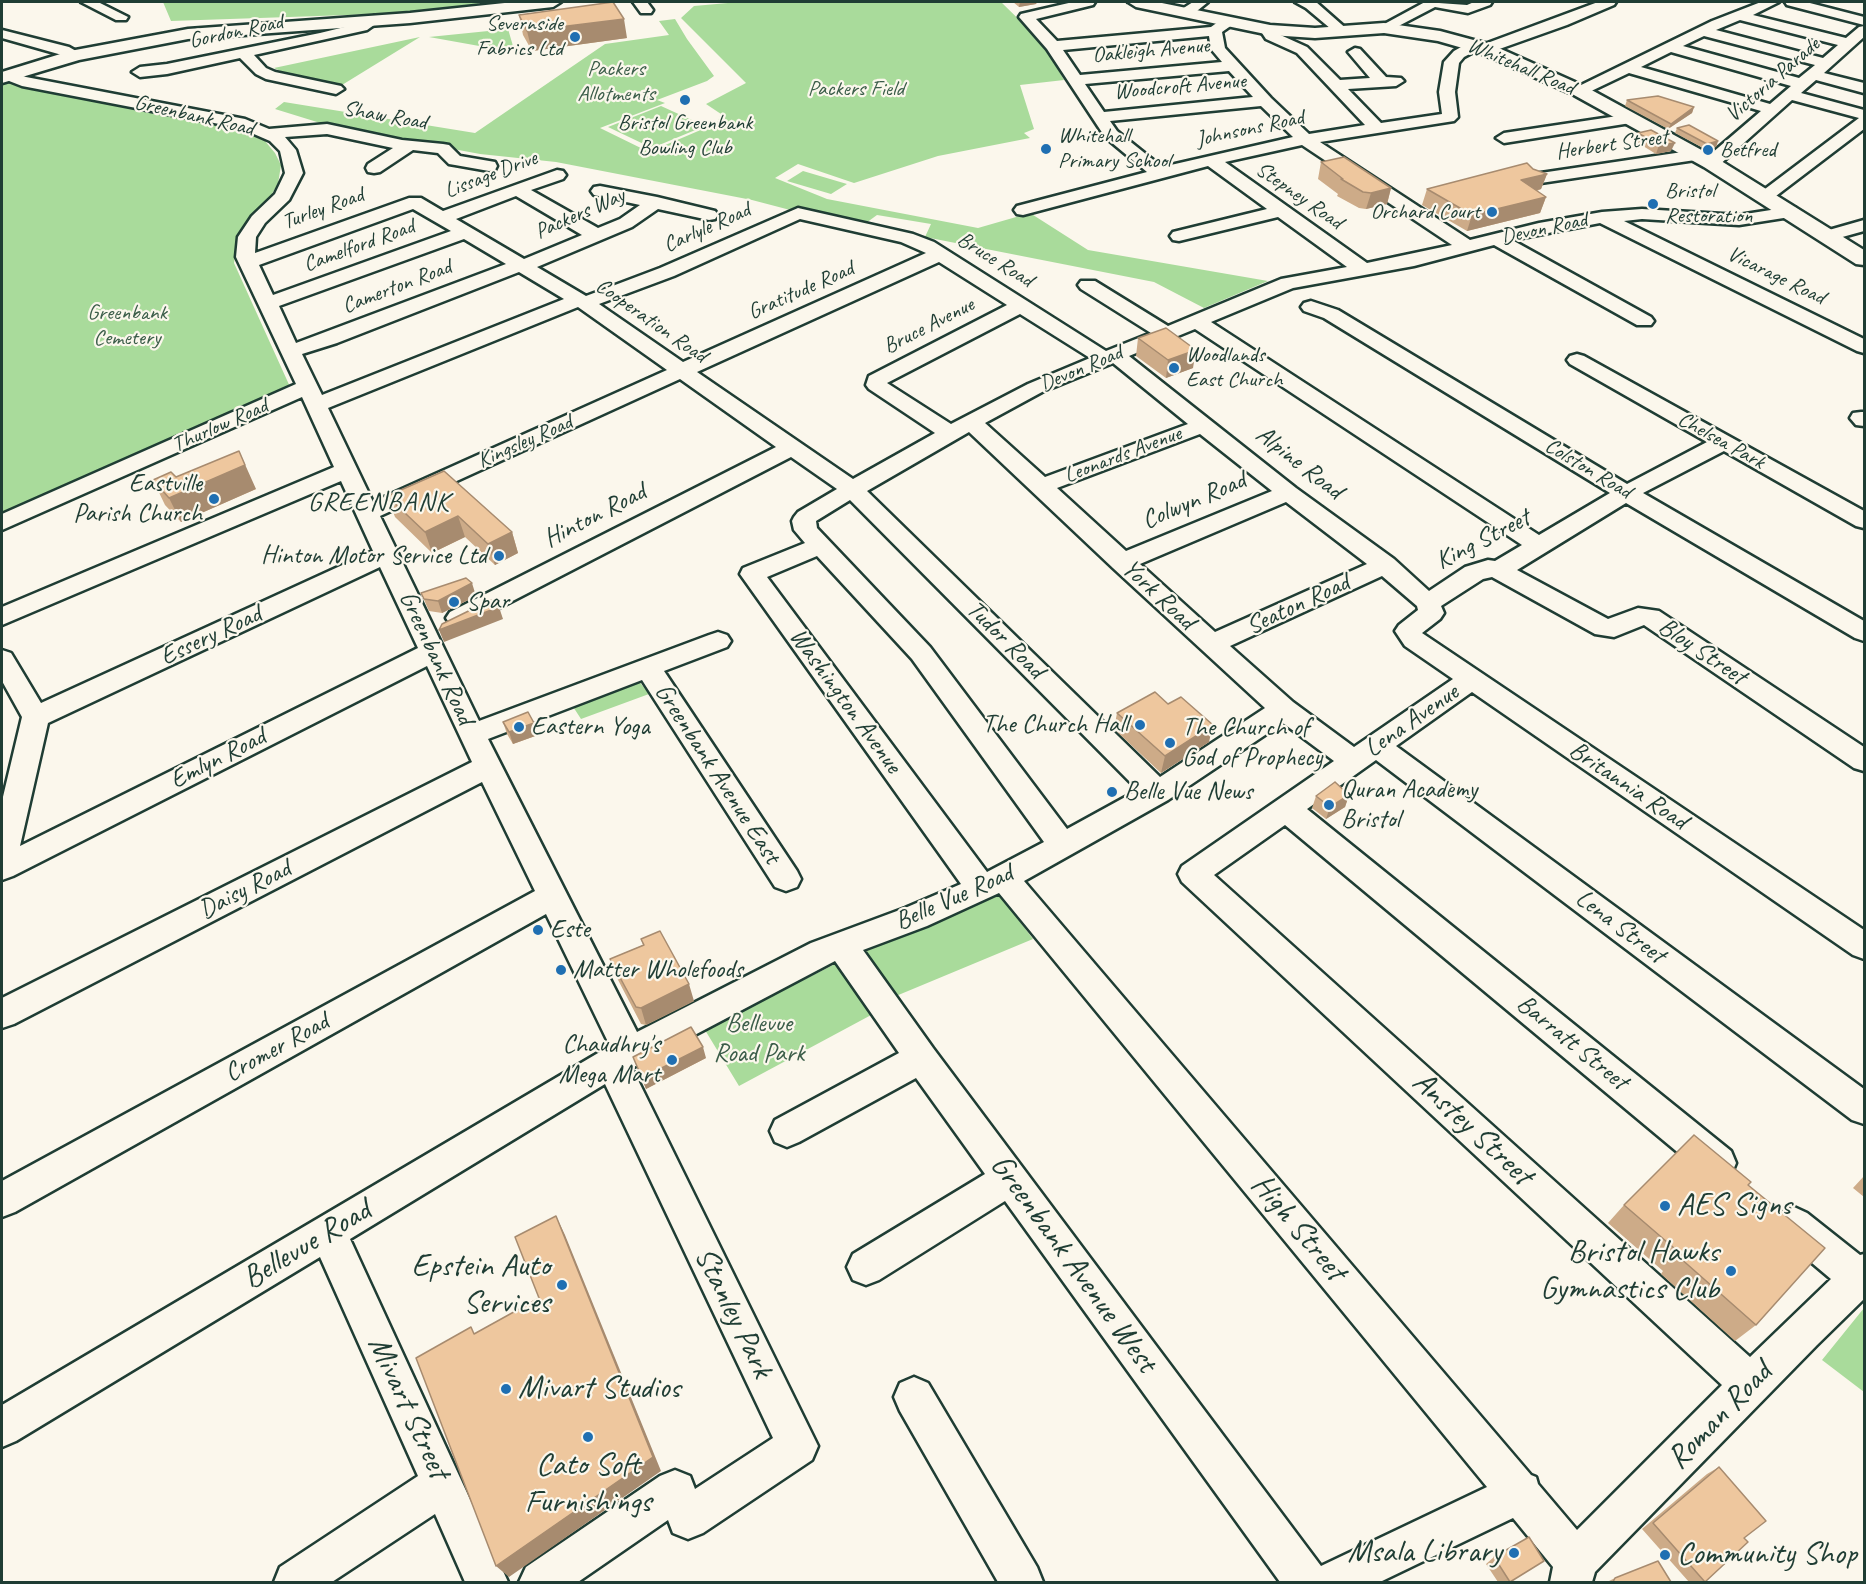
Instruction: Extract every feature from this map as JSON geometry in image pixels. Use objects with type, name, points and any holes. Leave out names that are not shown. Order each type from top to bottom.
[{"type":"main road","name":"Gordon Road","points":[[5,77],[76,55],[188,34],[374,20],[548,2]]},
{"type":"main road","name":"Whitehall Road","points":[[1136,2],[1187,12],[1221,26],[1315,33],[1384,28],[1430,35],[1481,47],[1580,91],[1704,159],[1766,195],[1864,259]]},
{"type":"main road","points":[[1414,13],[1419,20],[1417,27],[1430,35]]},
{"type":"street","points":[[88,2],[121,17]]},
{"type":"street","points":[[1088,2],[1026,17],[1053,46],[1113,136],[1155,170],[1161,172]]},
{"type":"street","points":[[1187,12],[1201,2]]},
{"type":"street","points":[[1302,2],[1311,5],[1342,31]]},
{"type":"street","points":[[1384,28],[1435,2],[1468,9],[1485,2]]},
{"type":"street","points":[[1481,47],[1562,22],[1609,2]]},
{"type":"street","points":[[1580,91],[1703,31],[1772,2]]},
{"type":"street","points":[[1792,2],[1864,21]]},
{"type":"street","points":[[1738,15],[1850,43]]},
{"type":"street","name":"Gordon Road","points":[[140,72],[187,65],[358,28],[374,20]]},
{"type":"street","points":[[1053,46],[1221,26],[1218,49],[1265,101],[1305,139],[1468,246]]},
{"type":"street","points":[[1270,30],[1271,36],[1302,50],[1378,129]]},
{"type":"street","name":"Victoria Parade","points":[[1704,159],[1774,110],[1864,30]]},
{"type":"street","points":[[1703,31],[1827,63]]},
{"type":"street","points":[[2,34],[76,55]]},
{"type":"street","name":"Johnsons Road","points":[[1023,210],[1161,172],[1305,139],[1448,118],[1451,111],[1447,92],[1452,62],[1459,54],[1481,47]]},
{"type":"street","points":[[1669,47],[1802,84],[1864,115]]},
{"type":"street","points":[[166,55],[178,52],[187,65]]},
{"type":"street","points":[[1336,85],[1389,81],[1355,52]]},
{"type":"street","points":[[243,53],[271,76],[336,89]]},
{"type":"street","name":"Oakleigh Avenue","points":[[1074,80],[1233,66]]},
{"type":"street","points":[[1628,68],[1774,110]]},
{"type":"street","name":"Greenbank Road","points":[[5,77],[245,123],[276,138],[288,150],[294,173],[283,196],[258,220],[247,237],[247,259],[472,734],[552,896],[621,1057]]},
{"type":"street","points":[[1802,84],[1864,88]]},
{"type":"street","name":"Woodcroft Avenue","points":[[1099,117],[1265,101]]},
{"type":"street","points":[[1572,174],[1504,138],[1631,119]]},
{"type":"street","points":[[1766,195],[1864,122]]},
{"type":"street","name":"Shaw Road","points":[[268,134],[327,129],[409,145],[443,149],[452,159],[489,166]]},
{"type":"street","points":[[374,168],[409,145]]},
{"type":"street","name":"Herbert Street","points":[[1534,179],[1704,159]]},
{"type":"street","name":"Stepney Road","points":[[1210,160],[1363,269]]},
{"type":"street","name":"Lissage Drive","points":[[441,218],[557,175]]},
{"type":"street","points":[[516,189],[596,235]]},
{"type":"street","points":[[600,191],[709,215]]},
{"type":"street","name":"Turley Road","points":[[247,259],[415,202]]},
{"type":"street","name":"Cooperation Road","points":[[415,202],[581,302],[852,489]]},
{"type":"street","name":"Packers Way","points":[[520,266],[633,220],[657,202]]},
{"type":"street","points":[[1179,236],[1281,211]]},
{"type":"street","name":"Devon Road","points":[[1063,845],[921,653],[804,527],[805,518],[960,427],[1035,388],[1288,283],[1414,260],[1602,216],[1642,214],[1739,220],[1790,212]]},
{"type":"street","name":"Carlyle Road","points":[[312,396],[667,272],[798,213],[852,225]]},
{"type":"street","name":"Vicarage Road","points":[[1602,216],[1864,347]]},
{"type":"street","name":"Bruce Road","points":[[852,225],[907,238],[940,254],[1109,356]]},
{"type":"street","points":[[1828,236],[1864,225]]},
{"type":"street","name":"Camelford Road","points":[[269,303],[464,233]]},
{"type":"street","points":[[1496,239],[1644,321]]},
{"type":"street","name":"Gratitude Road","points":[[682,371],[940,254]]},
{"type":"street","name":"Camerton Road","points":[[291,351],[330,339],[520,266]]},
{"type":"street","points":[[1093,291],[1167,333]]},
{"type":"street","name":"Bruce Avenue","points":[[960,427],[876,385],[876,381],[1022,305]]},
{"type":"street","name":"Colston Road","points":[[1311,307],[1331,314],[1626,493],[1864,632]]},
{"type":"street","points":[[1196,321],[1538,545]]},
{"type":"street","name":"Alpine Road","points":[[1109,356],[1204,425],[1288,493],[1385,565],[1424,612]]},
{"type":"street","name":"Chelsea Park","points":[[1577,360],[1864,521]]},
{"type":"street","name":"Kingsley Road","points":[[368,513],[682,371]]},
{"type":"street","name":"Thurlow Road","points":[[2,524],[312,396]]},
{"type":"street","name":"Leonards Avenue","points":[[1042,486],[1204,425]]},
{"type":"street","name":"York Road","points":[[960,427],[1042,486],[1283,709],[1364,754]]},
{"type":"street","name":"King Street","points":[[1424,612],[1474,573],[1488,568],[1499,570],[1626,493],[1723,443]]},
{"type":"street","name":"Hinton Road","points":[[430,643],[791,448]]},
{"type":"street","points":[[2,617],[347,470]]},
{"type":"street","name":"Tudor Road","points":[[852,489],[1158,792]]},
{"type":"street","name":"Colwyn Road","points":[[1122,562],[1288,493]]},
{"type":"street","name":"Washington Avenue","points":[[820,545],[752,574],[993,883]]},
{"type":"street","name":"Essery Road","points":[[36,717],[387,554]]},
{"type":"street","name":"Seaton Road","points":[[1212,644],[1385,565]]},
{"type":"street","name":"Bloy Street","points":[[1499,570],[1605,628],[1614,628],[1638,616],[1650,617],[1864,761]]},
{"type":"street","name":"Britannia Road","points":[[1424,612],[1410,628],[1409,636],[1864,946]]},
{"type":"street","name":"Greenbank Avenue East","points":[[472,734],[718,641]]},
{"type":"street","name":"Emlyn Road","points":[[2,868],[430,643]]},
{"type":"street","points":[[2,659],[36,717],[2,858]]},
{"type":"street","name":"Greenbank Avenue East","points":[[648,668],[786,879]]},
{"type":"street","name":"Lena Avenue","points":[[1193,873],[1471,680]]},
{"type":"street","name":"Belle Vue Road","points":[[621,1057],[841,944],[916,917],[993,883],[1106,823],[1158,792],[1283,709]]},
{"type":"street","name":"Lena Street","points":[[1364,754],[1864,1108]]},
{"type":"street","name":"Daisy Road","points":[[2,1014],[488,766]]},
{"type":"street","name":"Barratt Street","points":[[1285,808],[1739,1180]]},
{"type":"street","name":"Anstey Street","points":[[1193,873],[1751,1385]]},
{"type":"street","name":"High Street","points":[[993,883],[1521,1492],[1573,1572]]},
{"type":"street","name":"Cromer Road","points":[[2,1200],[552,896]]},
{"type":"street","name":"Greenbank Avenue West","points":[[841,944],[921,1058],[1306,1582]]},
{"type":"street","name":"Bellevue Road","points":[[2,1427],[621,1057]]},
{"type":"street","name":"Stanley Park","points":[[541,1582],[681,1504],[798,1446],[621,1057]]},
{"type":"street","points":[[787,1131],[921,1058]]},
{"type":"street","points":[[866,1267],[1011,1178]]},
{"type":"street","points":[[1767,1203],[1862,1275]]},
{"type":"street","name":"Mivart Street","points":[[328,1233],[487,1582]]},
{"type":"street","name":"Roman Road","points":[[1573,1572],[1803,1331],[1832,1306],[1862,1275]]},
{"type":"street","points":[[914,1397],[1022,1582]]},
{"type":"street","points":[[295,1582],[443,1484]]},
{"type":"street","points":[[1335,1582],[1521,1492]]},
{"type":"green space","points":[[163,2],[478,2],[480,7],[436,12],[171,21]]},
{"type":"green space","points":[[739,2],[1001,2],[1043,43],[1064,80],[1020,85],[1034,129],[1024,133],[1030,138],[938,156],[854,183],[798,164],[775,178],[827,199],[978,228],[1030,213],[1088,250],[1268,281],[1204,308],[1154,282],[925,237],[931,224],[877,215],[866,223],[794,211],[752,200],[556,162],[480,154],[330,126],[275,109],[284,102],[475,133],[605,44],[669,35],[659,21],[675,19],[714,76],[707,81],[657,100],[665,103],[600,128],[649,152],[717,123],[721,114],[706,104],[746,83],[681,18],[694,6]]},
{"type":"green space","points":[[508,29],[513,46],[496,49],[429,37]]},
{"type":"green space","points":[[420,37],[342,85],[287,74],[274,68]]},
{"type":"green space","name":"Greenbank Cemetery","points":[[2,83],[97,97],[238,127],[265,141],[281,165],[278,184],[270,197],[247,222],[238,237],[234,263],[291,389],[2,519]]},
{"type":"green space","points":[[661,106],[705,126],[652,148],[608,127]]},
{"type":"green space","points":[[803,171],[847,184],[831,194],[787,181]]},
{"type":"green space","points":[[638,680],[649,694],[581,719],[570,702]]},
{"type":"green space","points":[[1000,895],[1033,939],[896,996],[865,949]]},
{"type":"green space","name":"Bellevue Road Park","points":[[837,963],[873,1014],[739,1086],[705,1030]]},
{"type":"green space","points":[[1864,1308],[1864,1392],[1822,1360]]},
{"type":"building","points":[[613,2],[624,19],[527,31],[519,15]]},
{"type":"building","points":[[1658,96],[1694,107],[1671,124],[1627,100]]},
{"type":"building","points":[[1689,125],[1718,141],[1707,144],[1677,128]]},
{"type":"building","points":[[1651,130],[1675,143],[1659,145],[1638,133]]},
{"type":"building","points":[[1344,157],[1391,188],[1371,193],[1363,192],[1341,179],[1343,179],[1321,162]]},
{"type":"building","points":[[1527,163],[1533,169],[1547,174],[1521,180],[1546,197],[1472,215],[1427,189]]},
{"type":"building","points":[[1166,328],[1196,350],[1168,360],[1138,338]]},
{"type":"building","points":[[239,451],[245,465],[169,498],[153,480],[171,472],[176,477]]},
{"type":"building","points":[[444,471],[512,532],[488,544],[458,516],[425,532],[387,496]]},
{"type":"building","points":[[466,578],[472,583],[438,601],[424,599],[421,593]]},
{"type":"building","points":[[491,600],[499,607],[439,630],[442,624]]},
{"type":"building","points":[[1155,692],[1168,704],[1181,697],[1213,725],[1165,756],[1117,713]]},
{"type":"building","points":[[528,712],[534,723],[509,732],[503,722]]},
{"type":"building","points":[[1335,782],[1349,795],[1330,807],[1316,796]]},
{"type":"building","points":[[660,931],[689,984],[641,1008],[636,1007],[610,959],[644,945],[641,939]]},
{"type":"building","points":[[691,1027],[703,1047],[642,1078],[633,1057]]},
{"type":"building","points":[[1694,1135],[1751,1182],[1748,1185],[1825,1248],[1756,1325],[1679,1257],[1681,1254],[1624,1205]]},
{"type":"building","points":[[556,1216],[653,1457],[496,1566],[416,1358],[471,1327],[474,1334],[539,1298],[515,1237]]},
{"type":"building","points":[[1719,1467],[1766,1521],[1744,1538],[1748,1542],[1705,1582],[1653,1523]]},
{"type":"building","name":"Msala Library","points":[[1529,1537],[1544,1561],[1510,1582],[1494,1557]]},
{"type":"building","points":[[1658,1561],[1671,1582],[1613,1582],[1615,1578]]},
{"type":"place","name":"Severnside Fabrics Ltd","points":[[575,37]]},
{"type":"place","name":"Bristol Greenbank Bowling Club","points":[[685,100]]},
{"type":"place","name":"Whitehall Primary School","points":[[1046,149]]},
{"type":"place","name":"Betfred","points":[[1708,150]]},
{"type":"place","name":"Bristol Restoration","points":[[1653,204]]},
{"type":"place","name":"Orchard Court","points":[[1492,212]]},
{"type":"place","name":"Woodlands East Church","points":[[1174,368]]},
{"type":"place","name":"Eastville Parish Church","points":[[214,499]]},
{"type":"place","name":"Hinton Motor Service Ltd","points":[[499,556]]},
{"type":"place","name":"Spar","points":[[454,602]]},
{"type":"place","name":"The Church Hall","points":[[1140,725]]},
{"type":"place","name":"Eastern Yoga","points":[[519,727]]},
{"type":"place","name":"The Church of God of Prophecy","points":[[1170,743]]},
{"type":"place","name":"Belle Vue News","points":[[1112,792]]},
{"type":"place","name":"Quran Academy Bristol","points":[[1329,805]]},
{"type":"place","name":"Este","points":[[538,930]]},
{"type":"place","name":"Matter Wholefoods","points":[[561,970]]},
{"type":"place","name":"Chaudhry's Mega Mart","points":[[672,1060]]},
{"type":"place","name":"AES Signs","points":[[1665,1206]]},
{"type":"place","name":"Bristol Hawks Gymnastics Club","points":[[1731,1271]]},
{"type":"place","name":"Epstein Auto Services","points":[[562,1285]]},
{"type":"place","name":"Mivart Studios","points":[[506,1389]]},
{"type":"place","name":"Cato Soft Furnishings","points":[[588,1437]]},
{"type":"place","name":"Msala Library","points":[[1514,1553]]},
{"type":"place","name":"Community Shop","points":[[1665,1555]]},
{"type":"district","name":"GREENBANK","points":[[379,503]]},
{"type":"park label","name":"Packers Allotments","points":[[616,82]]},
{"type":"park label","name":"Packers Field","points":[[856,89]]}]
